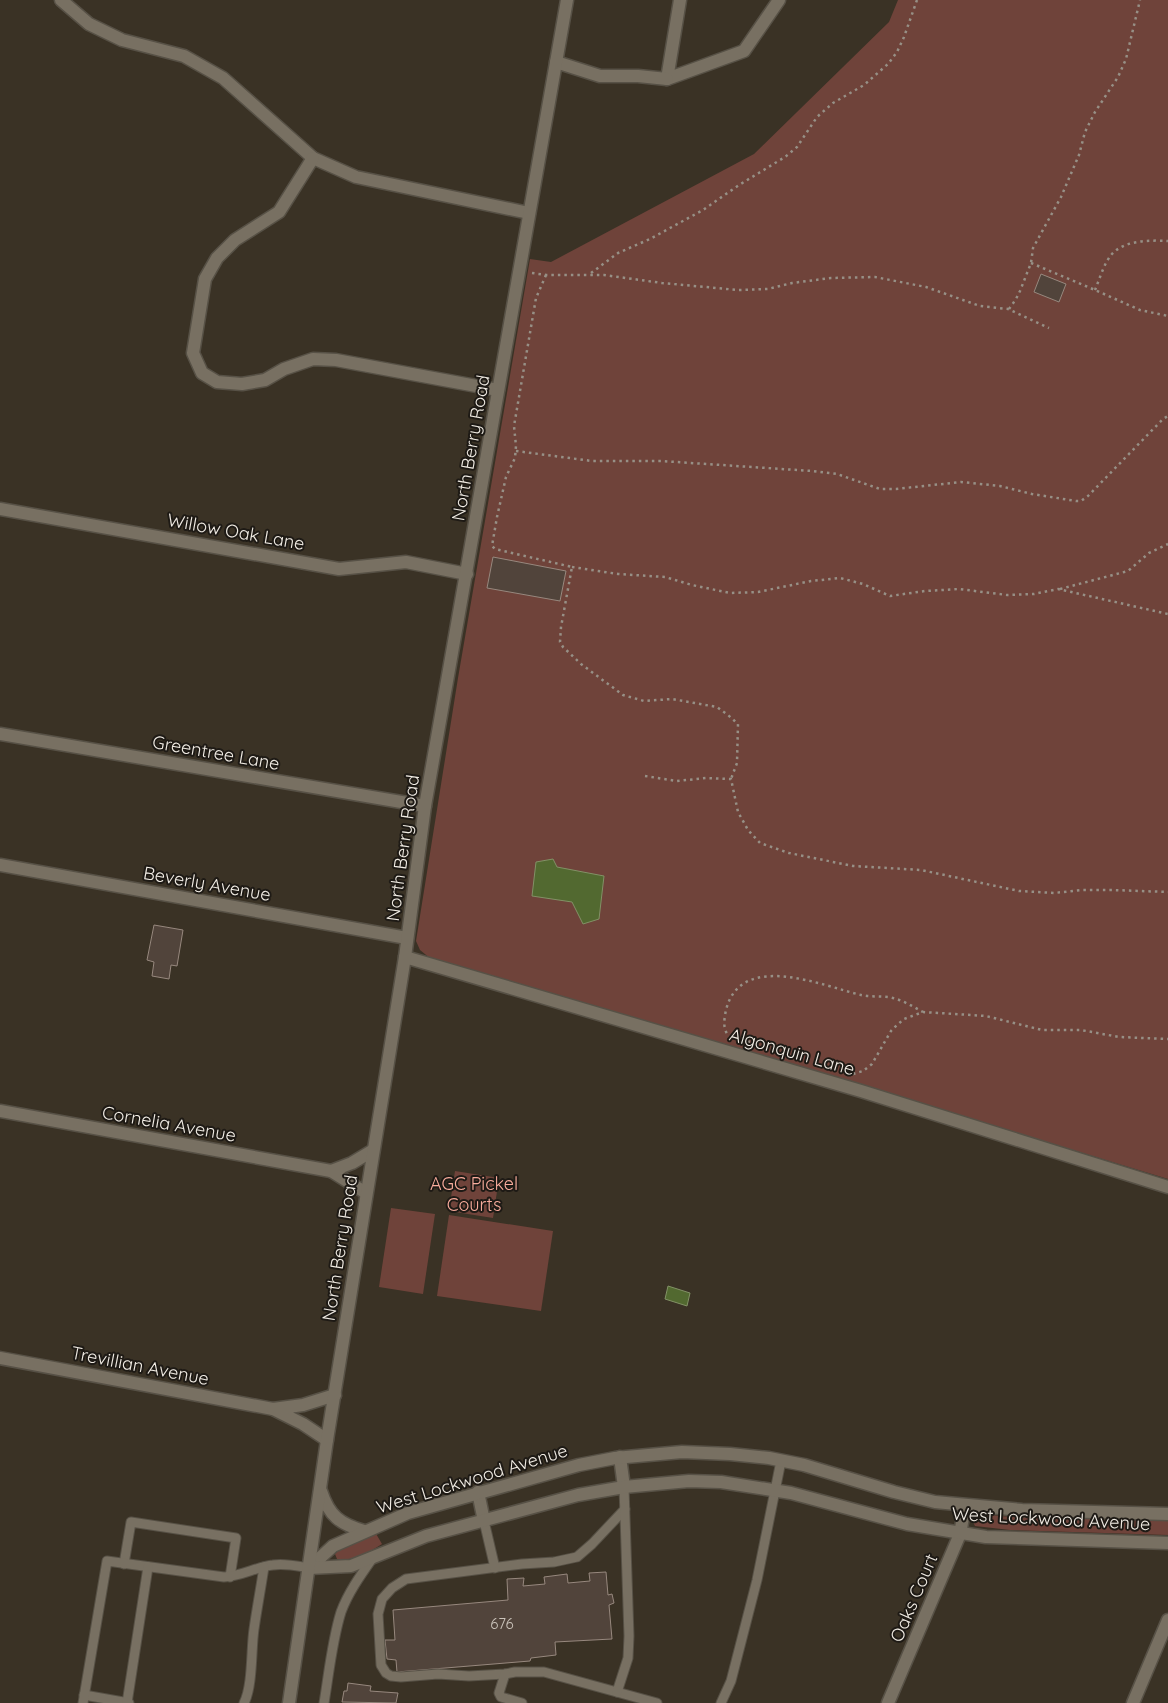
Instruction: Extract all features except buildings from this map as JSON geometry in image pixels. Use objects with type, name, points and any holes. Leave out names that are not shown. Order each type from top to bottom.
[{"type":"street","points":[[61,0],[89,24],[122,40],[184,56],[223,78],[313,158],[356,177],[529,213]]},
{"type":"street","name":"North Berry Road","points":[[289,1703],[327,1440],[372,1151],[405,957],[425,806],[567,0]]},
{"type":"street","points":[[667,79],[680,0]]},
{"type":"street","points":[[556,62],[600,76],[638,76],[667,79],[744,51],[779,0]]},
{"type":"street","points":[[313,158],[279,212],[235,240],[217,258],[205,278],[193,353],[202,373],[217,382],[242,384],[264,380],[284,369],[313,359],[336,360],[498,390]]},
{"type":"street","name":"Willow Oak Lane","points":[[0,509],[339,569],[406,562],[467,574]]},
{"type":"street","name":"Greentree Lane","points":[[0,734],[425,806]]},
{"type":"street","name":"Beverly Avenue","points":[[0,865],[407,938]]},
{"type":"street","name":"Algonquin Lane","points":[[405,957],[852,1088],[1168,1187]]},
{"type":"street","name":"Cornelia Avenue","points":[[0,1111],[331,1171],[366,1192]]},
{"type":"street","points":[[331,1171],[352,1163],[372,1151]]},
{"type":"street","name":"Trevillian Avenue","points":[[0,1358],[273,1409],[303,1424],[327,1440]]},
{"type":"street","name":"Trevillian Avenue","points":[[273,1409],[304,1405],[335,1395]]},
{"type":"street","name":"West Lockwood Avenue","points":[[309,1568],[333,1546],[408,1512],[579,1465],[620,1457],[682,1452],[730,1454],[804,1465],[894,1492],[935,1502],[965,1506],[1022,1510],[1168,1514]]},
{"type":"street","points":[[620,1457],[624,1487]]},
{"type":"street","name":"West Lockwood Avenue","points":[[309,1568],[351,1566],[426,1536],[578,1495],[624,1487],[689,1481],[721,1482],[792,1493],[907,1524],[960,1534],[986,1537],[1168,1543]]},
{"type":"street","points":[[321,1489],[326,1505],[334,1517],[346,1526],[364,1531]]},
{"type":"street","points":[[478,1492],[484,1521]]},
{"type":"street","name":"Oaks Court","points":[[888,1703],[960,1534],[965,1506]]},
{"type":"street","points":[[1133,1703],[1168,1620]]},
{"type":"lane","points":[[721,1703],[734,1672],[757,1580],[781,1461]]},
{"type":"lane","points":[[617,1692],[628,1658],[630,1636],[624,1487]]},
{"type":"lane","points":[[625,1509],[577,1557],[554,1562],[406,1579],[398,1583],[382,1599],[379,1605],[380,1665],[391,1676],[401,1677],[438,1674],[544,1672],[656,1703]]},
{"type":"lane","points":[[484,1521],[495,1568]]},
{"type":"lane","points":[[124,1564],[131,1522],[236,1538],[230,1577]]},
{"type":"lane","points":[[324,1703],[337,1627],[342,1611],[348,1596],[372,1559]]},
{"type":"lane","points":[[148,1567],[128,1703],[84,1699],[107,1561],[224,1577],[236,1576],[274,1564],[309,1568]]},
{"type":"lane","points":[[244,1703],[264,1567]]},
{"type":"lane","points":[[505,1674],[499,1693],[501,1696],[522,1703]]},
{"type":"path","points":[[589,274],[618,253],[650,239],[703,210],[738,185],[785,157],[797,147],[817,117],[833,103],[864,85],[888,64],[897,52],[916,0]]},
{"type":"path","points":[[1008,309],[1016,299],[1031,263],[1033,248],[1061,196],[1079,155],[1085,132],[1095,112],[1118,77],[1126,59],[1140,0]]},
{"type":"path","points":[[1095,290],[1108,259],[1118,249],[1140,242],[1168,242]]},
{"type":"path","points":[[1031,263],[1140,310],[1168,316]]},
{"type":"path","points":[[519,270],[546,275],[589,274],[738,290],[768,289],[792,283],[831,278],[875,278],[926,287],[980,306],[1008,309],[1049,328]]},
{"type":"path","points":[[546,275],[536,298],[514,426],[516,451],[506,476],[497,517],[493,548],[572,567],[618,574],[665,578],[692,586],[730,593],[758,592],[811,581],[840,578],[863,584],[890,596],[959,589],[1007,595],[1034,594],[1128,571],[1149,553],[1168,544]]},
{"type":"path","points":[[516,451],[592,461],[661,461],[812,470],[837,474],[880,488],[896,489],[961,482],[1000,486],[1032,494],[1076,501],[1088,496],[1168,416]]},
{"type":"path","points":[[572,567],[561,626],[560,642],[563,647],[581,664],[623,695],[644,700],[672,699],[718,707],[738,724],[737,763],[731,780],[738,812],[748,830],[760,843],[789,853],[853,866],[921,870],[1019,891],[1054,893],[1082,890],[1168,892]]},
{"type":"path","points":[[1058,589],[1168,614]]},
{"type":"path","points":[[645,776],[677,781],[706,778],[731,780]]},
{"type":"path","points":[[767,1050],[752,1042],[732,1039],[726,1033],[724,1021],[726,1008],[735,991],[754,979],[765,976],[789,977],[861,995],[896,999],[923,1012],[986,1016],[1042,1030],[1081,1030],[1118,1037],[1168,1039]]},
{"type":"path","points":[[844,1074],[854,1074],[863,1071],[872,1064],[891,1031],[897,1025],[923,1012]]},
{"type":"green space","points":[[898,0],[1168,0],[1168,1179],[691,1034],[431,959],[420,950],[416,941],[458,678],[530,259],[551,262],[754,154],[889,22]]},
{"type":"green space","name":"AGC Pickel Courts","points":[[455,1171],[499,1178],[493,1218],[449,1211]]},
{"type":"green space","points":[[391,1208],[435,1214],[423,1294],[379,1287]]},
{"type":"green space","points":[[449,1215],[553,1231],[541,1311],[437,1296]]},
{"type":"green space","points":[[979,1514],[1012,1517],[1168,1521],[1168,1535],[1010,1530],[975,1526],[973,1522]]},
{"type":"green space","points":[[375,1532],[382,1544],[355,1558],[337,1559],[335,1554],[339,1550]]},
{"type":"shaded area","points":[[553,859],[557,867],[604,876],[599,919],[583,924],[572,902],[532,896],[536,862]]},
{"type":"shaded area","points":[[668,1286],[690,1293],[687,1306],[665,1299]]}]
